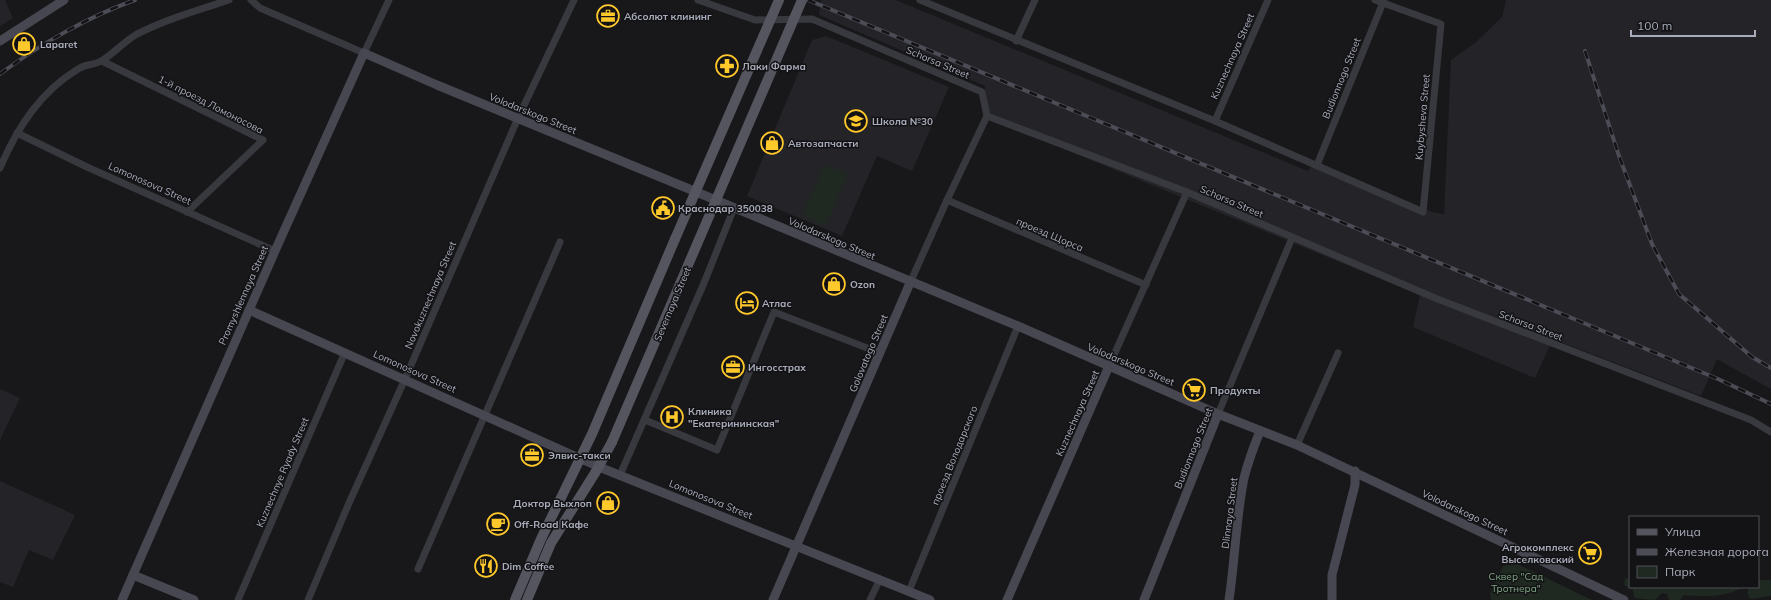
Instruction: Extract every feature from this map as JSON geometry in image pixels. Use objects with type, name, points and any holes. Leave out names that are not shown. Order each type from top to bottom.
[{"type":"main road","points":[[515,600],[541,539],[592,434],[779,0]]},
{"type":"main road","name":"Severnaya Street","points":[[526,600],[551,543],[599,467],[612,442],[802,0]]},
{"type":"street","points":[[0,35],[54,0]]},
{"type":"street","points":[[0,41],[64,0]]},
{"type":"street","points":[[0,168],[10,145],[33,108],[58,82],[80,68],[102,61],[136,35],[174,18],[229,0]]},
{"type":"street","name":"Volodarskogo Street","points":[[251,0],[260,8],[364,53],[1018,326],[1218,414],[1297,445],[1355,471],[1624,600]]},
{"type":"street","name":"Promyshlennaya Street","points":[[122,600],[275,251],[389,0]]},
{"type":"street","name":"Novokuznechnaya Street","points":[[308,600],[349,502],[405,379],[518,118],[574,0]]},
{"type":"street","name":"Schorsa Street","points":[[698,0],[755,20],[812,19],[982,92],[987,116],[1187,192],[1435,298],[1751,420],[1771,432]]},
{"type":"street","points":[[920,0],[1215,121],[1317,165]]},
{"type":"street","points":[[1016,40],[1035,0]]},
{"type":"street","name":"Kuznechnaya Street","points":[[1215,121],[1268,0]]},
{"type":"street","points":[[1375,0],[1384,2]]},
{"type":"street","name":"Kuybysheva Street","points":[[1317,165],[1423,212],[1441,24],[1384,2]]},
{"type":"street","name":"Budionnogo Street","points":[[1317,165],[1384,2]]},
{"type":"street","name":"1-й проезд Ломоносова","points":[[102,61],[263,140],[187,212]]},
{"type":"street","name":"Golovatogo Street","points":[[773,600],[946,200],[987,116]]},
{"type":"street","name":"Lomonosova Street","points":[[17,133],[86,167],[275,251]]},
{"type":"street","name":"Kuznechnaya Street","points":[[1007,600],[1187,192]]},
{"type":"street","name":"проезд Щорса","points":[[946,200],[1146,285]]},
{"type":"street","points":[[620,475],[645,420],[734,208]]},
{"type":"street","name":"Budionnogo Street","points":[[1144,600],[1218,414],[1292,238]]},
{"type":"street","points":[[418,569],[560,242]]},
{"type":"street","name":"Lomonosova Street","points":[[249,310],[485,414],[599,467],[930,600]]},
{"type":"street","points":[[645,420],[717,450],[774,312],[880,353]]},
{"type":"street","name":"проезд Володарского","points":[[909,591],[1018,326]]},
{"type":"street","name":"Kuznechnye Ryady Street","points":[[238,600],[345,352]]},
{"type":"street","points":[[1297,445],[1338,353]]},
{"type":"street","name":"Dlinnaya Street","points":[[1230,600],[1244,476],[1260,431]]},
{"type":"street","points":[[1332,600],[1332,576],[1356,485],[1355,471]]},
{"type":"street","points":[[133,575],[194,600]]},
{"type":"street","points":[[870,600],[880,579]]},
{"type":"shaded area","points":[[0,0],[5,0],[13,18],[0,26]]},
{"type":"shaded area","points":[[821,0],[896,0],[1308,171],[1315,161],[1435,213],[1444,214],[1451,60],[1475,43],[1502,17],[1506,0],[1771,0],[1771,389],[1717,359],[1701,396],[1553,339],[1535,378],[1413,327],[1420,295],[988,118],[985,86],[819,15]]},
{"type":"shaded area","name":"Школа №30","points":[[826,36],[949,87],[912,171],[877,156],[842,236],[747,196],[812,40]]},
{"type":"shaded area","points":[[0,389],[20,398],[0,440]]},
{"type":"shaded area","points":[[0,481],[75,515],[53,560],[29,550],[13,587],[0,582]]},
{"type":"green space","points":[[824,164],[848,174],[826,226],[802,215]]},
{"type":"green space","name":"Сквер \"Сад Тротнера\"","points":[[1517,564],[1592,600],[1491,600],[1490,593],[1503,566]]},
{"type":"green space","points":[[1625,578],[1629,579],[1629,588],[1624,585]]},
{"type":"green space","points":[[1759,580],[1771,580],[1771,596],[1750,599],[1747,592],[1749,588],[1759,588]]},
{"type":"green space","points":[[1629,588],[1741,588],[1721,595],[1684,595],[1680,600],[1669,600],[1667,594],[1662,593],[1655,600],[1634,598],[1633,590]]},
{"type":"railway","points":[[0,74],[31,52],[65,32],[100,14],[135,0]]},
{"type":"railway","points":[[808,0],[1718,379],[1771,404]]},
{"type":"railway","points":[[1585,51],[1619,156],[1652,244],[1679,294],[1752,357],[1771,368]]},
{"type":"place","name":"Абсолют клининг","points":[[608,16]]},
{"type":"place","name":"Laparet","points":[[24,44]]},
{"type":"place","name":"Лаки Фарма","points":[[727,66]]},
{"type":"place","name":"Школа №30","points":[[856,121]]},
{"type":"place","name":"Автозапчасти","points":[[772,143]]},
{"type":"place","name":"Краснодар 350038","points":[[663,208]]},
{"type":"place","name":"Ozon","points":[[834,284]]},
{"type":"place","name":"Атлас","points":[[747,303]]},
{"type":"place","name":"Ингосстрах","points":[[733,367]]},
{"type":"place","name":"Продукты","points":[[1194,390]]},
{"type":"place","name":"Клиника \"Екатерининская\"","points":[[672,417]]},
{"type":"place","name":"Элвис-такси","points":[[532,455]]},
{"type":"place","name":"Доктор Выхлоп","points":[[608,503]]},
{"type":"place","name":"Off-Road Кафе","points":[[498,524]]},
{"type":"place","name":"Агрокомплекс Выселковский","points":[[1590,553]]},
{"type":"place","name":"Dim Coffee","points":[[486,566]]}]
